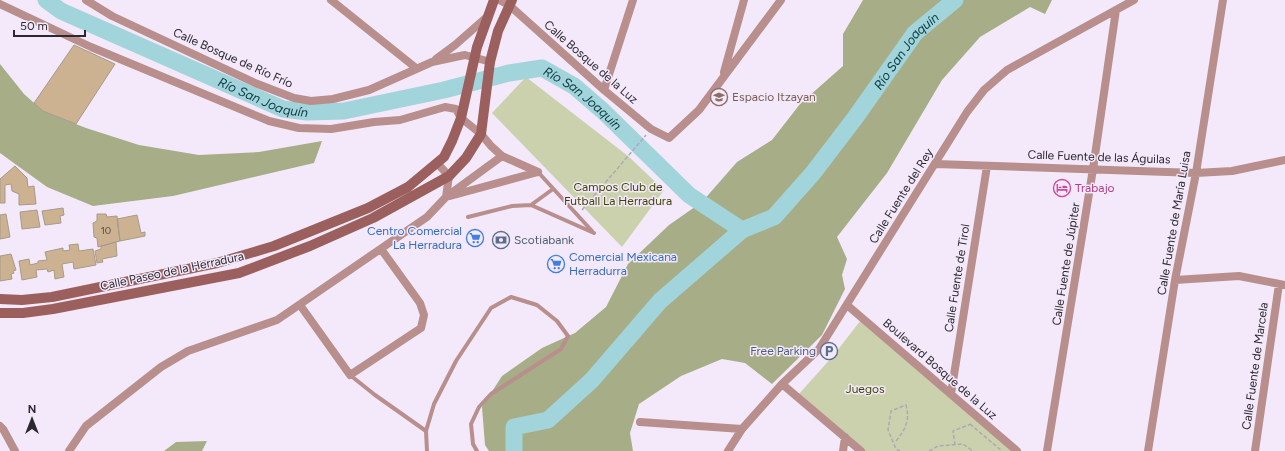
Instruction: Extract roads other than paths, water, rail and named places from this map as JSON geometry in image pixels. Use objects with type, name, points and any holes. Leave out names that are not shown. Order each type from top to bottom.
[{"type":"main road","name":"Calle Paseo de la Herradura","points":[[0,299],[22,300],[52,297],[216,263],[274,246],[374,205],[408,187],[444,157],[452,141],[461,118],[475,58],[494,0]]},
{"type":"main road","name":"Calle Paseo de la Herradura","points":[[0,313],[23,313],[53,309],[239,273],[310,246],[359,224],[449,176],[466,158],[481,134],[490,62],[498,31],[510,3]]},
{"type":"street","name":"Calle Bosque de Río Frío","points":[[86,0],[112,16],[255,83],[294,98],[311,101],[333,99],[369,90],[432,62],[465,55],[490,62]]},
{"type":"street","points":[[331,0],[416,68]]},
{"type":"street","name":"Calle Bosque de la Luz","points":[[499,0],[510,3],[604,90],[651,129],[669,138],[699,110],[722,79]]},
{"type":"street","points":[[604,90],[633,0]]},
{"type":"street","points":[[722,79],[744,0]]},
{"type":"street","points":[[722,79],[781,0]]},
{"type":"street","name":"Calle Fuente del Rey","points":[[728,451],[742,429],[782,384],[819,349],[936,164],[967,112],[984,90],[1007,70],[1134,0]]},
{"type":"street","name":"Calle Fuente de María Luisa","points":[[1148,451],[1176,280],[1196,173],[1223,0]]},
{"type":"street","points":[[0,4],[91,47],[269,121],[299,128],[331,129],[374,122],[400,120],[445,107],[456,109],[461,118],[481,134],[502,156],[538,172]]},
{"type":"street","name":"Calle Fuente de Júpiter","points":[[1047,451],[1093,169],[1116,10]]},
{"type":"street","name":"Calle Paseo de la Herradura","points":[[432,62],[455,45],[488,16]]},
{"type":"street","points":[[69,451],[86,426],[161,367],[188,351],[277,320],[427,217],[446,197],[502,156]]},
{"type":"street","name":"Calle Fuente de las Águilas","points":[[936,164],[1196,173],[1232,171],[1285,160]]},
{"type":"street","points":[[437,163],[449,176],[446,197]]},
{"type":"street","name":"Calle Fuente de Tirol","points":[[951,394],[987,166]]},
{"type":"street","points":[[446,197],[538,172]]},
{"type":"street","points":[[300,305],[350,375],[421,328],[424,315],[420,303],[381,249]]},
{"type":"street","points":[[1176,280],[1239,276],[1255,278],[1282,285]]},
{"type":"street","name":"Calle Fuente de Marcela","points":[[1254,451],[1282,285]]},
{"type":"street","name":"Boulevard Bosque de la Luz","points":[[847,305],[1017,451]]},
{"type":"street","points":[[782,384],[861,451]]},
{"type":"street","points":[[640,422],[742,429]]},
{"type":"street","points":[[0,426],[15,451]]},
{"type":"street","points":[[843,451],[845,437]]},
{"type":"lane","points":[[468,217],[512,206],[531,205],[594,233],[538,172]]},
{"type":"lane","points":[[531,205],[553,188]]},
{"type":"lane","points":[[427,451],[426,431],[434,404],[456,361],[491,308],[511,297],[537,305],[557,320],[568,336],[561,349],[491,394],[479,407],[471,424],[473,444],[477,451]]},
{"type":"lane","points":[[350,375],[375,395],[426,431]]},
{"type":"waterway","name":"Río San Joaquín","points":[[46,0],[61,11],[283,109],[307,112],[344,111],[444,90],[509,73],[542,68],[574,86],[603,111],[689,195],[742,230]]},
{"type":"waterway","points":[[514,451],[514,427],[548,420],[592,380],[660,301],[742,230],[774,217],[813,173],[855,118],[915,33],[955,0]]},
{"type":"place","name":"Espacio Itzayan","points":[[719,97]]},
{"type":"place","name":"Trabajo","points":[[1062,188]]},
{"type":"place","name":"Centro Comercial La Herradura","points":[[475,238]]},
{"type":"place","name":"Scotiabank","points":[[501,240]]},
{"type":"place","name":"Comercial Mexicana Herradurra","points":[[556,264]]},
{"type":"place","name":"Free Parking","points":[[829,351]]},
{"type":"park label","name":"Campos Club de Futball La Herradura","points":[[618,194]]},
{"type":"park label","name":"Juegos","points":[[865,389]]}]
